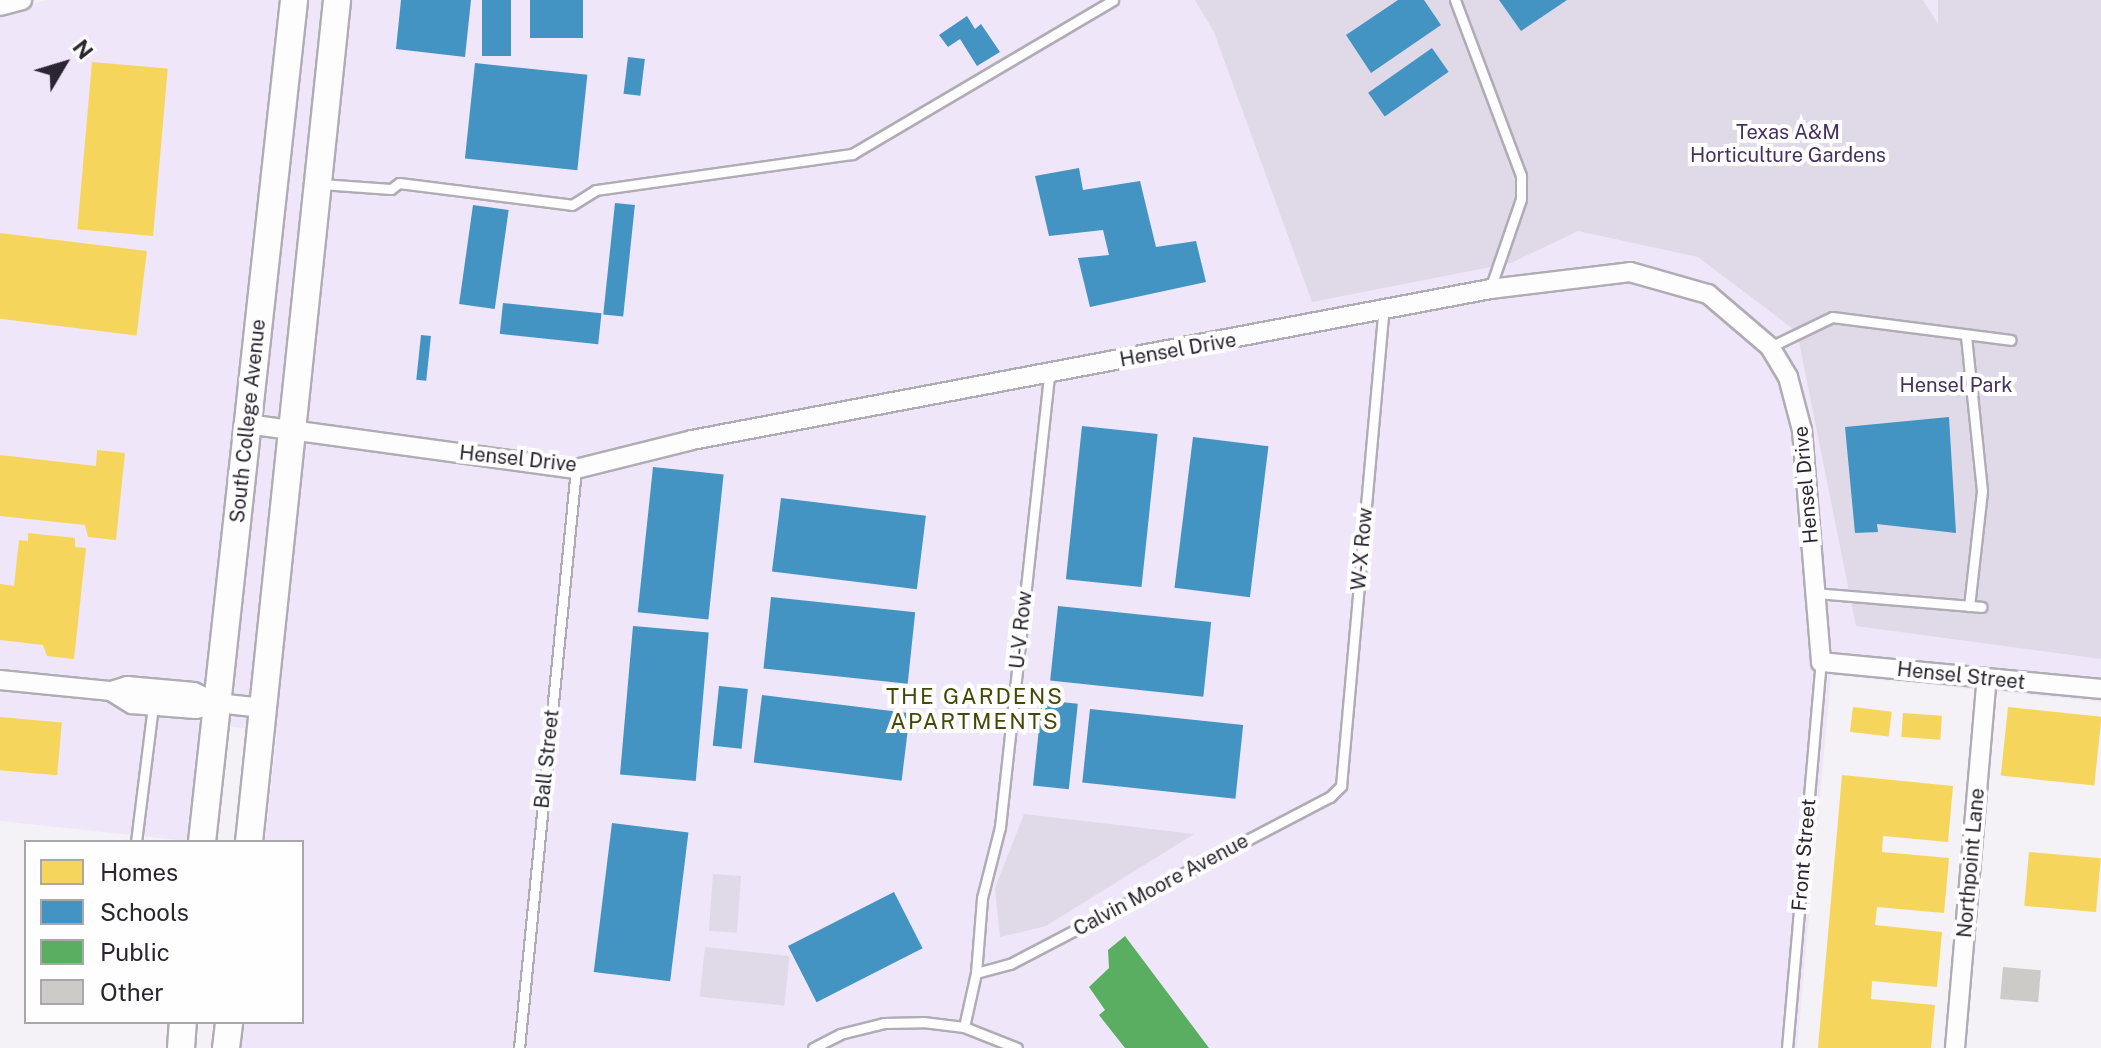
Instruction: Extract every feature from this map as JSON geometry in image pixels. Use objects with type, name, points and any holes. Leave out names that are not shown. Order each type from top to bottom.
[{"type":"main road","name":"South College Avenue","points":[[202,840],[294,0]]},
{"type":"main road","points":[[249,840],[337,0]]},
{"type":"main road","points":[[274,180],[317,184]]},
{"type":"main road","points":[[181,1048],[183,1024]]},
{"type":"main road","points":[[226,1048],[229,1024]]},
{"type":"street","points":[[0,6],[22,0]]},
{"type":"street","name":"Hensel Drive","points":[[247,424],[576,469],[692,440],[1383,312],[1490,289],[1607,272],[1657,276],[1708,294],[1770,347],[1788,377],[1802,430],[1821,662]]},
{"type":"street","name":"Hensel Street","points":[[1821,662],[2101,689]]},
{"type":"street","name":"Northpoint Lane","points":[[1955,1048],[1987,678]]},
{"type":"street","points":[[0,680],[111,691],[127,686],[194,692],[217,703],[263,708]]},
{"type":"street","points":[[111,691],[132,704],[196,709],[217,703]]},
{"type":"lane","points":[[317,184],[391,189],[399,183],[572,205],[596,190],[852,154],[1113,0]]},
{"type":"lane","points":[[1455,0],[1521,176],[1521,199],[1490,289]]},
{"type":"lane","name":"W-X Row","points":[[1341,786],[1383,312]]},
{"type":"lane","points":[[1770,347],[1832,317],[2011,340]]},
{"type":"lane","points":[[1966,336],[1982,491],[1969,606]]},
{"type":"lane","name":"U-V Row","points":[[964,1027],[976,973],[982,898],[1000,827],[1049,374]]},
{"type":"lane","name":"Ball Street","points":[[519,1048],[576,469]]},
{"type":"lane","points":[[1815,593],[1981,607]]},
{"type":"lane","name":"Front Street","points":[[1787,1048],[1821,662]]},
{"type":"lane","points":[[136,840],[153,706]]},
{"type":"lane","name":"Calvin Moore Avenue","points":[[976,973],[1010,964],[1330,797],[1341,786]]},
{"type":"lane","points":[[813,1048],[840,1034],[884,1023],[964,1027],[1017,1048]]},
{"type":"shaded area","points":[[48,0],[2101,0],[2101,702],[1831,675],[1797,1048],[241,1048],[244,1024],[304,1024],[304,840],[265,840],[277,732],[200,723],[188,840],[0,821],[0,11]]},
{"type":"green space","points":[[1195,0],[1923,0],[1938,24],[1938,0],[2101,0],[2101,659],[1856,626],[1797,332],[1698,257],[1578,231],[1511,263],[1312,302],[1214,32]]},
{"type":"green space","points":[[1024,814],[1194,834],[1046,926],[1000,937],[995,888]]},
{"type":"green space","points":[[713,874],[741,876],[737,933],[709,931]]},
{"type":"green space","points":[[705,947],[790,956],[784,1006],[700,997]]},
{"type":"building: Homes","points":[[92,62],[168,69],[153,236],[77,229]]},
{"type":"building: Homes","points":[[0,233],[147,251],[137,335],[0,319]]},
{"type":"building: Homes","points":[[97,450],[125,453],[116,540],[88,537],[85,525],[0,516],[0,455],[96,466]]},
{"type":"building: Homes","points":[[28,533],[75,538],[75,547],[86,548],[74,659],[47,656],[43,645],[0,640],[0,584],[14,586],[19,540],[28,541]]},
{"type":"building: Homes","points":[[1853,707],[1892,712],[1889,737],[1850,732]]},
{"type":"building: Homes","points":[[2008,707],[2101,717],[2094,785],[2001,776]]},
{"type":"building: Homes","points":[[1903,713],[1942,716],[1940,740],[1901,737]]},
{"type":"building: Homes","points":[[0,717],[62,722],[57,775],[0,770]]},
{"type":"building: Homes","points":[[1842,775],[1953,786],[1948,842],[1883,836],[1882,852],[1949,858],[1944,913],[1877,907],[1875,925],[1942,932],[1937,987],[1872,981],[1871,999],[1935,1005],[1931,1048],[1818,1048]]},
{"type":"building: Homes","points":[[2029,852],[2101,858],[2096,912],[2024,906]]},
{"type":"building: Schools","points":[[401,0],[471,0],[465,57],[396,49]]},
{"type":"building: Schools","points":[[482,0],[511,0],[511,56],[482,56]]},
{"type":"building: Schools","points":[[530,0],[583,0],[583,38],[530,38]]},
{"type":"building: Schools","points":[[1398,0],[1424,0],[1441,25],[1371,73],[1346,35]]},
{"type":"building: Schools","points":[[1499,0],[1567,0],[1521,31]]},
{"type":"building: Schools","points":[[967,16],[975,29],[981,24],[1000,52],[977,66],[960,39],[948,47],[939,35]]},
{"type":"building: Schools","points":[[1432,48],[1449,72],[1385,116],[1368,93]]},
{"type":"building: Schools","points":[[628,57],[645,59],[640,96],[623,94]]},
{"type":"building: Schools","points":[[475,63],[587,75],[577,170],[465,158]]},
{"type":"building: Schools","points":[[1079,168],[1083,190],[1140,181],[1156,247],[1196,241],[1206,282],[1090,307],[1078,258],[1109,255],[1103,230],[1049,236],[1035,176]]},
{"type":"building: Schools","points":[[615,203],[635,205],[623,316],[603,314]]},
{"type":"building: Schools","points":[[473,205],[509,210],[495,309],[459,304]]},
{"type":"building: Schools","points":[[503,303],[601,313],[598,344],[500,334]]},
{"type":"building: Schools","points":[[421,335],[431,336],[426,381],[416,380]]},
{"type":"building: Schools","points":[[1949,417],[1956,533],[1877,524],[1878,532],[1855,533],[1845,427]]},
{"type":"building: Schools","points":[[1082,426],[1158,434],[1141,587],[1066,579]]},
{"type":"building: Schools","points":[[1193,437],[1268,446],[1250,597],[1174,588]]},
{"type":"building: Schools","points":[[653,467],[724,474],[708,620],[638,612]]},
{"type":"building: Schools","points":[[781,498],[926,516],[917,589],[772,571]]},
{"type":"building: Schools","points":[[771,597],[915,612],[908,684],[763,669]]},
{"type":"building: Schools","points":[[1058,606],[1211,622],[1203,697],[1050,681]]},
{"type":"building: Schools","points":[[633,626],[709,633],[696,781],[620,774]]},
{"type":"building: Schools","points":[[719,686],[748,689],[742,749],[713,746]]},
{"type":"building: Schools","points":[[762,695],[910,713],[902,781],[754,762]]},
{"type":"building: Schools","points":[[1042,700],[1078,704],[1069,789],[1033,786]]},
{"type":"building: Schools","points":[[1090,709],[1243,725],[1235,799],[1082,783]]},
{"type":"building: Schools","points":[[612,823],[688,832],[670,981],[594,972]]},
{"type":"building: Schools","points":[[894,892],[923,948],[817,1002],[788,946]]},
{"type":"building: Public","points":[[1125,936],[1209,1048],[1125,1048],[1099,1015],[1105,1010],[1089,987],[1109,968],[1108,950]]},
{"type":"building: Other","points":[[2003,967],[2041,970],[2038,1002],[2000,999]]},
{"type":"district","name":"THE GARDENS APARTMENTS","points":[[975,708]]},
{"type":"park label","name":"Texas A&M Horticulture Gardens","points":[[1788,144]]},
{"type":"park label","name":"Hensel Park","points":[[1956,385]]}]
